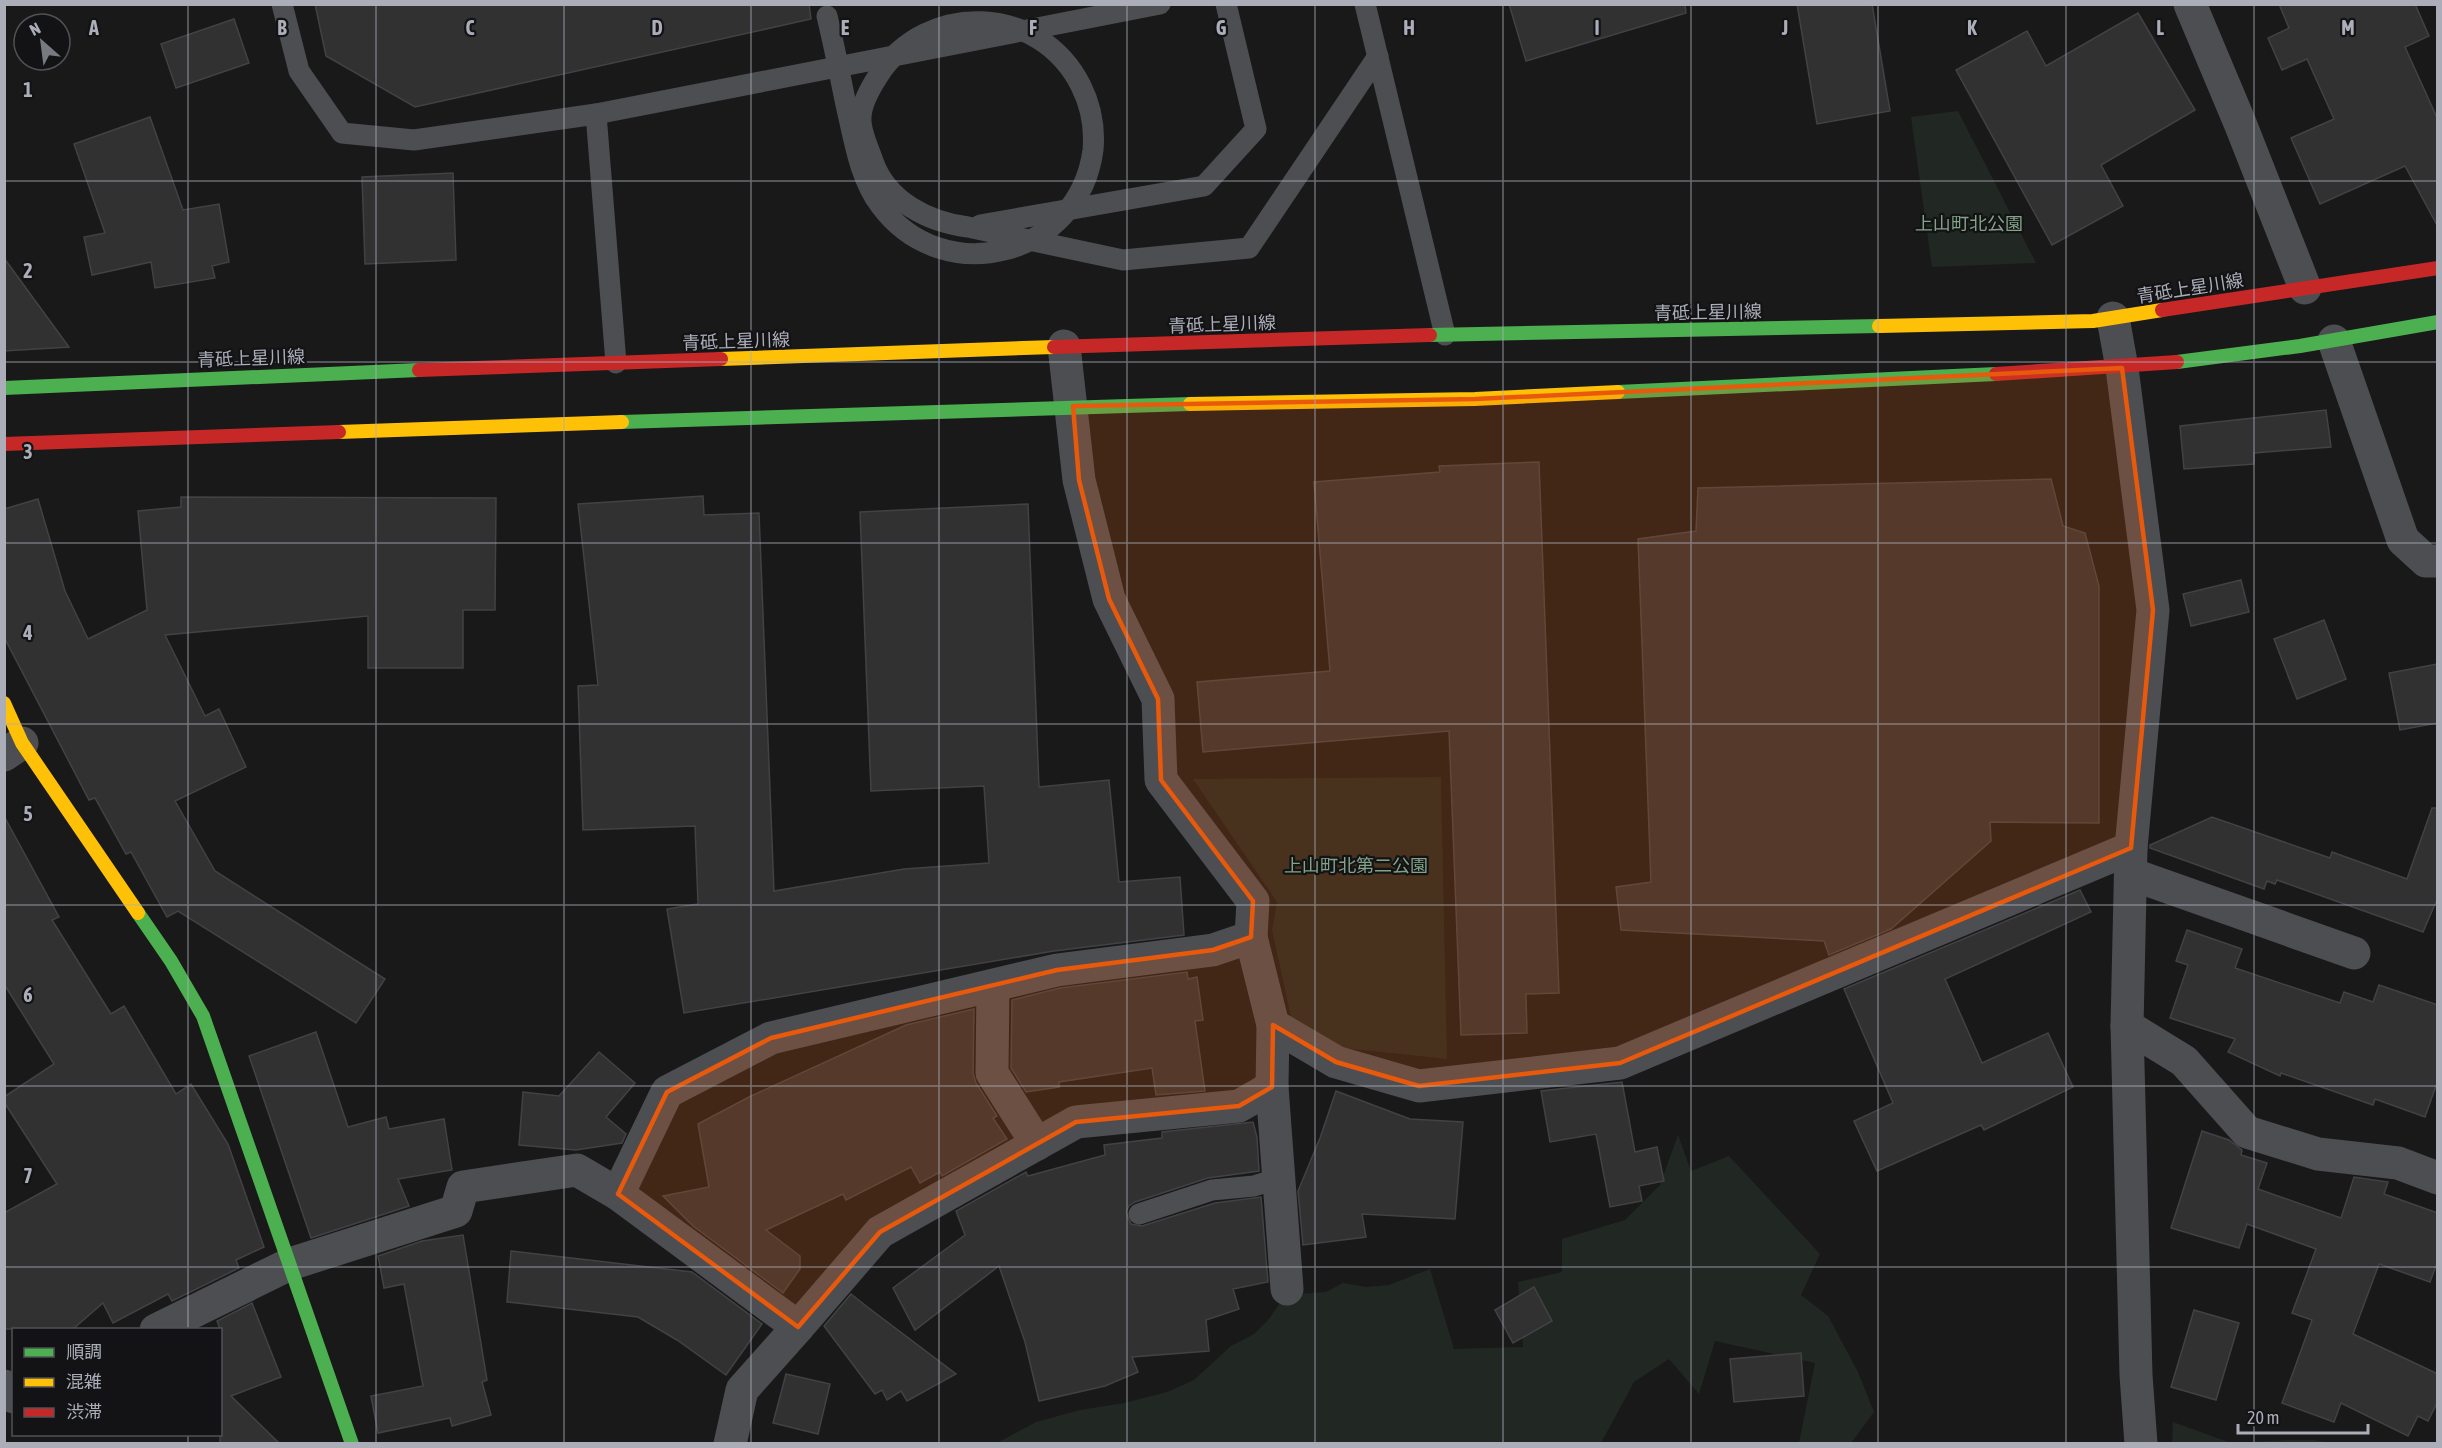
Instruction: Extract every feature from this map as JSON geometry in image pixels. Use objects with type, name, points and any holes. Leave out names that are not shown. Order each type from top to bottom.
[{"type":"main road","name":"青砥上星川線","points":[[4,388],[198,378],[1064,346],[1445,335],[2064,322],[2113,318],[2438,268]]},
{"type":"main road","points":[[4,444],[1072,406],[1475,399],[2122,368],[2334,341],[2438,322]]},
{"type":"main road","points":[[4,703],[14,749],[171,961],[203,1016],[352,1443]]},
{"type":"street","points":[[2190,4],[2305,288]]},
{"type":"street","points":[[2113,318],[2122,368],[2153,610],[2131,861],[2127,1026],[2136,1375],[2141,1443]]},
{"type":"street","points":[[2334,341],[2403,540],[2426,561],[2438,561]]},
{"type":"street","points":[[1064,346],[1079,480],[1108,599],[1158,699],[1161,780],[1253,902],[1251,937],[1273,1025],[1272,1087],[1287,1289]]},
{"type":"street","points":[[1273,1025],[1336,1062],[1419,1086],[1620,1063],[2131,861],[2354,953]]},
{"type":"street","points":[[618,1194],[667,1092],[771,1038],[1057,970],[1213,950],[1251,937]]},
{"type":"street","points":[[993,986],[992,1073],[1037,1144]]},
{"type":"street","points":[[2127,1026],[2184,1060],[2247,1132],[2318,1154],[2398,1163],[2438,1178]]},
{"type":"street","points":[[730,1443],[742,1390],[880,1232],[1077,1122],[1239,1106],[1272,1087]]},
{"type":"street","points":[[158,1328],[291,1264],[456,1211],[463,1187],[577,1170],[618,1194],[798,1327]]},
{"type":"lane","points":[[282,4],[299,71],[342,133],[414,140],[596,114],[1160,4]]},
{"type":"lane","points":[[968,227],[1204,186],[1256,129],[1226,4]]},
{"type":"lane","points":[[1365,4],[1445,335]]},
{"type":"lane","points":[[827,16],[855,147],[865,178],[879,204],[900,228],[926,244],[955,253],[985,254],[1016,248],[1039,236],[1053,225],[1076,199],[1089,167],[1093,150],[1093,124],[1086,98],[1075,74],[1058,54],[1037,38],[1014,27],[988,21],[962,22],[936,28],[909,42],[887,62],[870,88],[860,117],[877,172],[899,200],[924,216],[950,225],[968,227],[1124,260],[1249,248],[1378,56]]},
{"type":"lane","points":[[596,114],[616,363]]},
{"type":"lane","points":[[1139,1214],[1212,1190],[1254,1186],[1280,1178]]},
{"type":"highlighted area","points":[[2122,368],[2153,610],[2131,848],[1620,1063],[1419,1086],[1336,1062],[1273,1025],[1272,1087],[1239,1106],[1076,1122],[880,1232],[798,1327],[618,1194],[667,1092],[771,1038],[1057,970],[1213,950],[1251,937],[1253,901],[1161,780],[1158,699],[1109,599],[1079,480],[1073,406],[1475,399]]},
{"type":"green space","name":"上山町北公園","points":[[1958,111],[2036,263],[1932,267],[1911,117]]},
{"type":"green space","name":"上山町北第二公園","points":[[1441,777],[1447,1059],[1343,1048],[1292,1022],[1272,930],[1277,902],[1193,779]]},
{"type":"green space","points":[[1678,1135],[1691,1171],[1729,1156],[1820,1254],[1801,1295],[1828,1316],[1858,1372],[1874,1412],[1851,1443],[1799,1443],[1815,1363],[1715,1341],[1699,1394],[1669,1359],[1634,1382],[1601,1443],[995,1444],[1036,1422],[1080,1410],[1124,1403],[1167,1392],[1194,1380],[1231,1346],[1254,1334],[1269,1319],[1282,1300],[1296,1294],[1326,1292],[1343,1283],[1366,1287],[1389,1285],[1430,1269],[1454,1349],[1523,1347],[1518,1282],[1562,1272],[1562,1239],[1625,1220],[1660,1185]]},
{"type":"green space","points":[[2173,1422],[2231,1443],[2172,1443]]},
{"type":"green space","points":[[2314,1440],[2331,1443],[2231,1443]]},
{"type":"building","points":[[315,4],[809,4],[811,19],[415,107],[326,56]]},
{"type":"building","points":[[1509,4],[1685,4],[1686,13],[1526,61]]},
{"type":"building","points":[[1797,4],[1872,4],[1890,111],[1817,124]]},
{"type":"building","points":[[2279,4],[2415,4],[2429,36],[2405,47],[2438,120],[2438,227],[2405,166],[2320,204],[2291,138],[2334,119],[2307,59],[2282,70],[2268,38],[2289,28]]},
{"type":"building","points":[[2138,13],[2195,110],[2101,165],[2123,206],[2052,245],[1956,70],[2027,31],[2046,66]]},
{"type":"building","points":[[234,19],[249,63],[176,88],[161,44]]},
{"type":"building","points":[[150,117],[183,210],[219,204],[229,262],[212,266],[215,278],[155,288],[151,262],[92,275],[84,237],[105,233],[74,144]]},
{"type":"building","points":[[453,173],[456,260],[365,264],[362,177]]},
{"type":"building","points":[[4,258],[69,347],[4,351]]},
{"type":"building","points":[[2326,410],[2331,447],[2254,453],[2254,464],[2184,469],[2180,426]]},
{"type":"building","points":[[1539,462],[1559,993],[1526,994],[1527,1033],[1461,1035],[1449,731],[1203,752],[1197,682],[1330,671],[1314,482],[1440,472],[1439,466]]},
{"type":"building","points":[[2051,479],[2063,526],[2085,533],[2099,586],[2099,823],[1990,822],[1991,841],[1891,929],[1829,955],[1824,941],[1621,930],[1616,887],[1651,882],[1638,539],[1696,531],[1698,488]]},
{"type":"building","points":[[703,496],[704,515],[759,513],[774,891],[904,869],[989,863],[984,786],[871,791],[860,512],[1028,504],[1039,787],[1109,780],[1119,882],[1180,877],[1184,935],[1054,951],[684,1013],[667,909],[698,904],[695,826],[583,830],[578,686],[598,685],[578,504]]},
{"type":"building","points":[[181,497],[496,498],[495,610],[463,610],[463,668],[368,668],[368,616],[165,635],[205,716],[219,709],[246,767],[175,801],[215,871],[385,979],[356,1023],[178,911],[167,917],[131,852],[126,854],[95,798],[89,800],[4,637],[4,509],[38,499],[65,591],[88,639],[147,610],[138,511],[181,507]]},
{"type":"building","points":[[2241,580],[2249,612],[2191,626],[2183,594]]},
{"type":"building","points":[[2324,620],[2346,679],[2297,699],[2274,639]]},
{"type":"building","points":[[2438,664],[2438,723],[2400,730],[2389,673]]},
{"type":"building","points":[[2432,808],[2438,808],[2438,897],[2423,932],[2277,880],[2275,884],[2267,881],[2264,889],[2150,848],[2150,845],[2212,817],[2330,858],[2332,852],[2407,879]]},
{"type":"building","points":[[4,816],[59,917],[52,920],[111,1014],[124,1006],[176,1094],[191,1084],[228,1144],[264,1247],[236,1260],[239,1268],[172,1301],[168,1294],[113,1323],[103,1303],[74,1328],[4,1329],[4,1213],[57,1184],[4,1102],[4,1097],[54,1064],[4,984]]},
{"type":"building","points":[[2080,890],[2091,912],[1945,979],[1982,1063],[2048,1033],[2073,1087],[1984,1130],[1981,1125],[1877,1171],[1854,1121],[1893,1103],[1844,989]]},
{"type":"building","points":[[2187,930],[2242,949],[2235,968],[2340,1003],[2344,992],[2373,1002],[2379,985],[2438,1005],[2438,1080],[2425,1117],[2375,1099],[2373,1105],[2281,1073],[2280,1076],[2228,1052],[2235,1039],[2170,1018],[2188,965],[2176,961]]},
{"type":"building","points":[[1187,972],[1188,979],[1197,977],[1203,1020],[1195,1021],[1205,1091],[1156,1095],[1152,1068],[1059,1082],[1059,1087],[1026,1092],[1011,1068],[1012,1000],[1060,988]]},
{"type":"building","points":[[974,1009],[973,1073],[976,1083],[997,1116],[993,1118],[1007,1139],[942,1176],[940,1172],[920,1183],[911,1167],[846,1200],[843,1194],[766,1230],[800,1256],[800,1269],[783,1293],[693,1226],[663,1196],[709,1187],[698,1124],[749,1097],[906,1025]]},
{"type":"building","points":[[316,1032],[348,1127],[386,1117],[389,1129],[444,1119],[452,1170],[398,1179],[409,1206],[311,1238],[249,1056]]},
{"type":"building","points":[[599,1052],[635,1083],[606,1117],[626,1134],[622,1143],[576,1150],[519,1145],[523,1092],[559,1096]]},
{"type":"building","points":[[1622,1082],[1635,1152],[1657,1147],[1664,1181],[1639,1186],[1642,1201],[1610,1207],[1596,1134],[1550,1142],[1541,1091]]},
{"type":"building","points":[[1336,1091],[1410,1119],[1463,1122],[1455,1219],[1362,1214],[1366,1237],[1303,1245],[1298,1191]]},
{"type":"building","points":[[1253,1122],[1257,1137],[1259,1171],[1208,1178],[1135,1202],[1126,1212],[1131,1224],[1142,1226],[1215,1203],[1261,1197],[1268,1282],[1233,1289],[1239,1309],[1206,1320],[1209,1351],[1132,1357],[1138,1372],[1105,1386],[1039,1401],[1025,1342],[999,1266],[915,1330],[893,1288],[965,1235],[956,1211],[1026,1172],[1028,1176],[1105,1155],[1104,1145],[1162,1138],[1162,1132]]},
{"type":"building","points":[[2202,1131],[2229,1140],[2242,1150],[2241,1155],[2267,1163],[2258,1189],[2341,1218],[2354,1177],[2388,1182],[2384,1194],[2438,1213],[2438,1260],[2430,1282],[2379,1264],[2353,1334],[2438,1374],[2438,1401],[2428,1421],[2418,1416],[2408,1436],[2341,1403],[2334,1422],[2282,1403],[2312,1320],[2292,1313],[2316,1249],[2247,1224],[2239,1248],[2171,1228]]},
{"type":"building","points":[[463,1235],[487,1380],[482,1382],[491,1415],[452,1426],[450,1418],[378,1433],[371,1396],[423,1386],[404,1284],[384,1288],[378,1256],[422,1241]]},
{"type":"building","points":[[511,1251],[692,1272],[762,1324],[726,1375],[677,1340],[638,1317],[507,1302]]},
{"type":"building","points":[[1534,1287],[1552,1321],[1513,1343],[1495,1310]]},
{"type":"building","points":[[851,1294],[956,1374],[907,1401],[901,1391],[887,1400],[882,1390],[875,1394],[824,1326]]},
{"type":"building","points":[[252,1303],[281,1377],[231,1396],[279,1443],[220,1443],[220,1436],[222,1436],[222,1328],[220,1328],[217,1321]]},
{"type":"building","points":[[2194,1310],[2239,1323],[2216,1400],[2171,1387]]},
{"type":"building","points":[[1801,1353],[1804,1396],[1734,1402],[1730,1359]]},
{"type":"building","points":[[786,1374],[830,1384],[818,1434],[773,1423]]},
{"type":"traffic: fast","points":[[2177,362],[2300,346],[2438,322]]},
{"type":"traffic: fast","points":[[1430,335],[1879,326]]},
{"type":"traffic: fast","points":[[4,388],[419,370]]},
{"type":"traffic: fast","points":[[1618,392],[1996,374]]},
{"type":"traffic: fast","points":[[622,422],[1190,404]]},
{"type":"traffic: fast","points":[[138,913],[171,961],[203,1016],[352,1444]]},
{"type":"traffic: slow","points":[[1879,326],[2093,321],[2162,310]]},
{"type":"traffic: slow","points":[[721,359],[1054,347]]},
{"type":"traffic: slow","points":[[1190,404],[1475,399],[1618,392]]},
{"type":"traffic: slow","points":[[339,432],[622,422]]},
{"type":"traffic: slow","points":[[4,703],[22,743],[138,913]]},
{"type":"traffic: jam","points":[[2162,310],[2438,268]]},
{"type":"traffic: jam","points":[[1054,347],[1430,335]]},
{"type":"traffic: jam","points":[[419,370],[721,359]]},
{"type":"traffic: jam","points":[[1996,374],[2177,362]]},
{"type":"traffic: jam","points":[[4,444],[339,432]]}]
